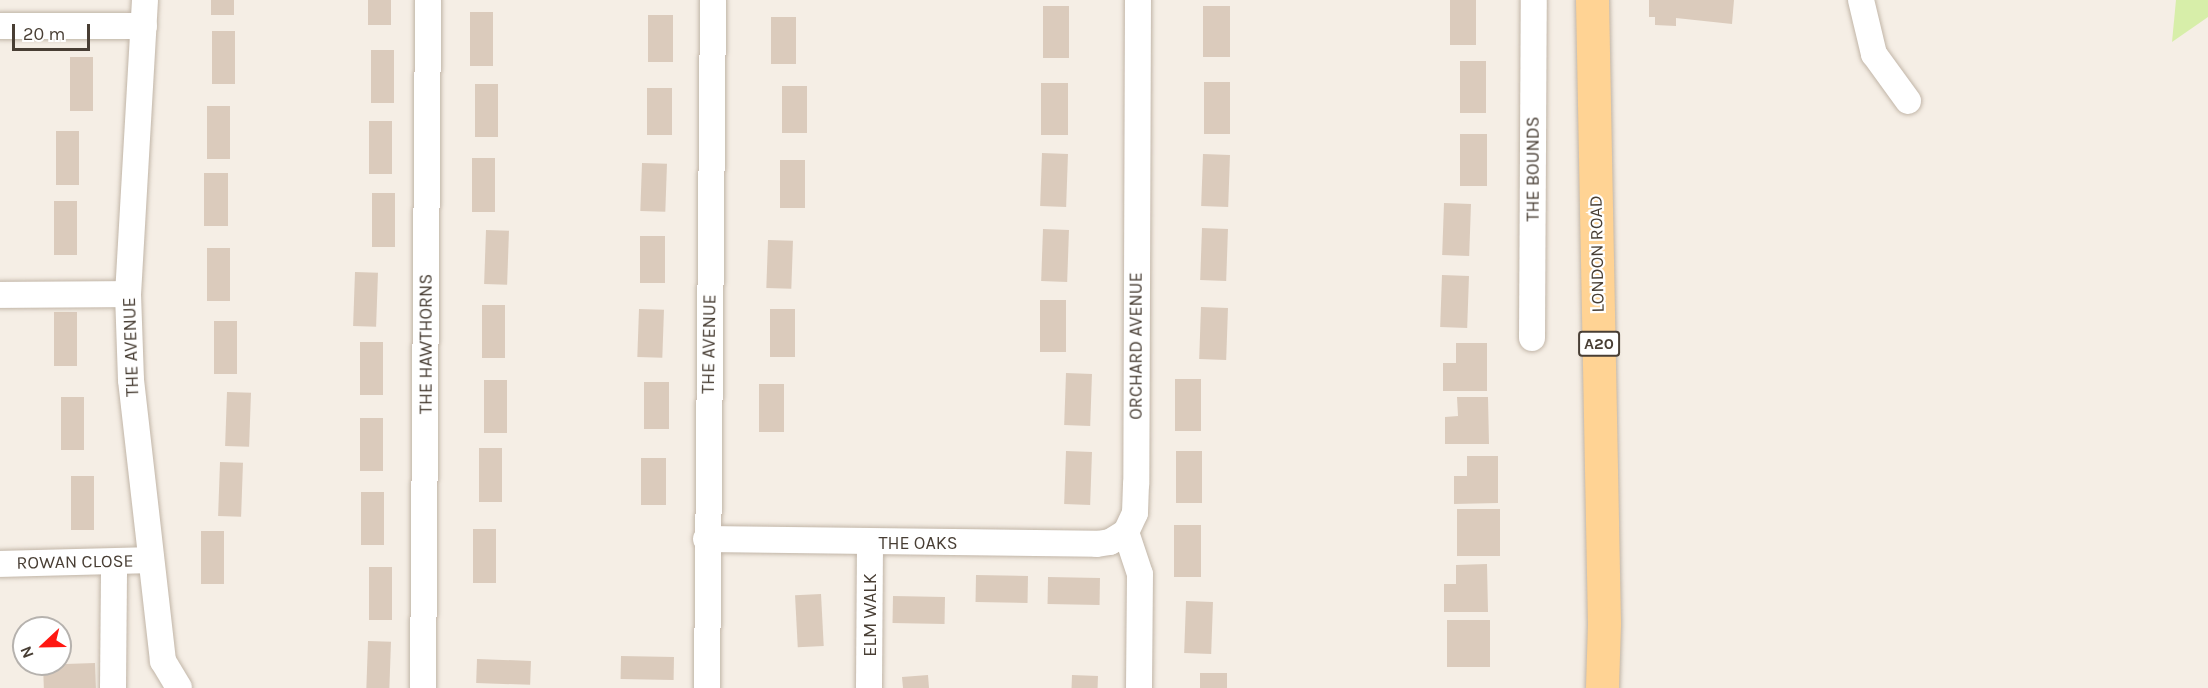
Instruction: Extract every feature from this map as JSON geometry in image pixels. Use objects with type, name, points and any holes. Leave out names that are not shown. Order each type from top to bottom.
[{"type":"main road","name":"LONDON ROAD","points":[[1592,0],[1604,623],[1602,688]]},
{"type":"street","name":"THE AVENUE","points":[[145,0],[128,294],[130,380],[163,661],[179,688]]},
{"type":"street","name":"THE HAWTHORNS","points":[[423,688],[428,0]]},
{"type":"street","name":"THE AVENUE","points":[[707,688],[709,667],[706,539],[713,0]]},
{"type":"street","name":"ORCHARD AVENUE","points":[[1126,532],[1136,513],[1138,0]]},
{"type":"street","name":"THE BOUNDS","points":[[1532,338],[1534,0]]},
{"type":"street","points":[[1861,0],[1874,54],[1908,101]]},
{"type":"street","points":[[0,26],[144,26]]},
{"type":"street","points":[[0,295],[128,294]]},
{"type":"street","points":[[1126,532],[1140,574],[1139,688]]},
{"type":"street","name":"THE OAKS","points":[[706,539],[870,543],[1097,544],[1110,542],[1126,532]]},
{"type":"street","name":"ELM WALK","points":[[869,688],[870,543]]},
{"type":"street","name":"ROWAN CLOSE","points":[[0,564],[114,563],[151,560]]},
{"type":"street","points":[[113,688],[114,563]]},
{"type":"green space","points":[[2176,0],[2208,0],[2208,17],[2172,42]]},
{"type":"building","points":[[211,0],[234,0],[234,15],[211,15]]},
{"type":"building","points":[[368,0],[391,0],[391,25],[368,25]]},
{"type":"building","points":[[1450,0],[1476,0],[1476,45],[1450,45]]},
{"type":"building","points":[[1649,0],[1734,0],[1732,24],[1676,18],[1676,26],[1655,25],[1655,17],[1649,17]]},
{"type":"building","points":[[1043,6],[1069,6],[1069,58],[1043,58]]},
{"type":"building","points":[[1203,6],[1230,6],[1230,57],[1203,57]]},
{"type":"building","points":[[470,12],[493,12],[493,66],[470,66]]},
{"type":"building","points":[[648,15],[673,15],[673,62],[648,62]]},
{"type":"building","points":[[771,17],[796,17],[796,64],[771,64]]},
{"type":"building","points":[[212,31],[235,31],[235,84],[212,84]]},
{"type":"building","points":[[371,50],[394,50],[394,103],[371,103]]},
{"type":"building","points":[[70,57],[93,57],[93,111],[70,111]]},
{"type":"building","points":[[1460,61],[1486,61],[1486,113],[1460,113]]},
{"type":"building","points":[[1204,82],[1230,82],[1230,134],[1204,134]]},
{"type":"building","points":[[1041,83],[1068,83],[1068,135],[1041,135]]},
{"type":"building","points":[[475,84],[498,84],[498,137],[475,137]]},
{"type":"building","points":[[782,86],[807,86],[807,133],[782,133]]},
{"type":"building","points":[[647,88],[672,88],[672,135],[647,135]]},
{"type":"building","points":[[207,106],[230,106],[230,159],[207,159]]},
{"type":"building","points":[[369,121],[392,121],[392,174],[369,174]]},
{"type":"building","points":[[56,131],[79,131],[79,185],[56,185]]},
{"type":"building","points":[[1460,134],[1487,134],[1487,186],[1460,186]]},
{"type":"building","points":[[1042,153],[1068,154],[1066,207],[1040,206]]},
{"type":"building","points":[[1203,154],[1230,155],[1228,207],[1201,206]]},
{"type":"building","points":[[472,158],[495,158],[495,212],[472,212]]},
{"type":"building","points":[[780,160],[805,160],[805,208],[780,208]]},
{"type":"building","points":[[642,163],[667,164],[665,212],[640,211]]},
{"type":"building","points":[[204,173],[228,173],[228,226],[204,226]]},
{"type":"building","points":[[372,193],[395,193],[395,247],[372,247]]},
{"type":"building","points":[[54,201],[77,201],[77,255],[54,255]]},
{"type":"building","points":[[1444,203],[1471,204],[1469,256],[1442,255]]},
{"type":"building","points":[[1202,228],[1228,229],[1226,281],[1200,280]]},
{"type":"building","points":[[1043,229],[1069,230],[1067,282],[1041,281]]},
{"type":"building","points":[[486,230],[509,231],[507,285],[484,284]]},
{"type":"building","points":[[640,236],[665,236],[665,283],[640,283]]},
{"type":"building","points":[[768,240],[793,241],[791,289],[766,288]]},
{"type":"building","points":[[207,248],[230,248],[230,301],[207,301]]},
{"type":"building","points":[[355,272],[378,273],[376,327],[353,326]]},
{"type":"building","points":[[1442,275],[1469,276],[1467,328],[1440,327]]},
{"type":"building","points":[[1040,300],[1066,300],[1066,352],[1040,352]]},
{"type":"building","points":[[482,305],[505,305],[505,358],[482,358]]},
{"type":"building","points":[[1201,307],[1228,308],[1226,360],[1199,359]]},
{"type":"building","points":[[639,309],[664,310],[662,358],[637,357]]},
{"type":"building","points":[[770,309],[795,309],[795,357],[770,357]]},
{"type":"building","points":[[54,312],[77,312],[77,366],[54,366]]},
{"type":"building","points":[[214,321],[237,321],[237,374],[214,374]]},
{"type":"building","points":[[360,342],[383,342],[383,395],[360,395]]},
{"type":"building","points":[[1456,343],[1487,343],[1487,391],[1443,391],[1443,363],[1456,363]]},
{"type":"building","points":[[1066,373],[1092,374],[1090,426],[1064,425]]},
{"type":"building","points":[[1175,379],[1201,379],[1201,431],[1175,431]]},
{"type":"building","points":[[484,380],[507,380],[507,433],[484,433]]},
{"type":"building","points":[[644,382],[669,382],[669,429],[644,429]]},
{"type":"building","points":[[759,384],[784,384],[784,432],[759,432]]},
{"type":"building","points":[[227,392],[251,393],[249,447],[225,446]]},
{"type":"building","points":[[61,397],[84,397],[84,450],[61,450]]},
{"type":"building","points":[[1457,397],[1488,397],[1489,444],[1445,444],[1445,417],[1458,416]]},
{"type":"building","points":[[360,418],[383,418],[383,471],[360,471]]},
{"type":"building","points":[[479,448],[502,448],[502,502],[479,502]]},
{"type":"building","points":[[1066,451],[1092,452],[1090,505],[1064,504]]},
{"type":"building","points":[[1176,451],[1202,451],[1202,503],[1176,503]]},
{"type":"building","points":[[1467,456],[1498,456],[1498,503],[1454,504],[1454,476],[1467,476]]},
{"type":"building","points":[[641,458],[666,458],[666,505],[641,505]]},
{"type":"building","points":[[220,462],[243,463],[241,517],[218,516]]},
{"type":"building","points":[[71,476],[94,476],[94,530],[71,530]]},
{"type":"building","points":[[361,492],[384,492],[384,545],[361,545]]},
{"type":"building","points":[[1457,509],[1500,509],[1500,556],[1457,556]]},
{"type":"building","points":[[1174,525],[1201,525],[1201,577],[1174,577]]},
{"type":"building","points":[[473,529],[496,529],[496,583],[473,583]]},
{"type":"building","points":[[201,531],[224,531],[224,584],[201,584]]},
{"type":"building","points":[[1487,564],[1488,612],[1444,612],[1444,584],[1456,584],[1456,565]]},
{"type":"building","points":[[369,567],[392,567],[392,620],[369,620]]},
{"type":"building","points":[[976,575],[1028,576],[1028,603],[976,602]]},
{"type":"building","points":[[1048,577],[1100,578],[1100,605],[1048,604]]},
{"type":"building","points":[[821,594],[824,646],[798,647],[795,595]]},
{"type":"building","points":[[893,596],[945,597],[945,624],[893,623]]},
{"type":"building","points":[[1186,601],[1213,602],[1211,654],[1184,653]]},
{"type":"building","points":[[1447,620],[1490,620],[1490,667],[1447,667]]},
{"type":"building","points":[[368,641],[391,642],[389,688],[366,688]]},
{"type":"building","points":[[621,656],[674,657],[674,680],[621,679]]},
{"type":"building","points":[[477,659],[531,661],[530,685],[476,683]]},
{"type":"building","points":[[95,663],[96,688],[44,688],[43,676],[72,676],[72,664]]},
{"type":"building","points":[[1200,673],[1227,673],[1227,688],[1200,688]]},
{"type":"building","points":[[928,675],[929,688],[903,688],[902,677]]},
{"type":"building","points":[[1072,675],[1098,676],[1098,688],[1072,688]]}]
